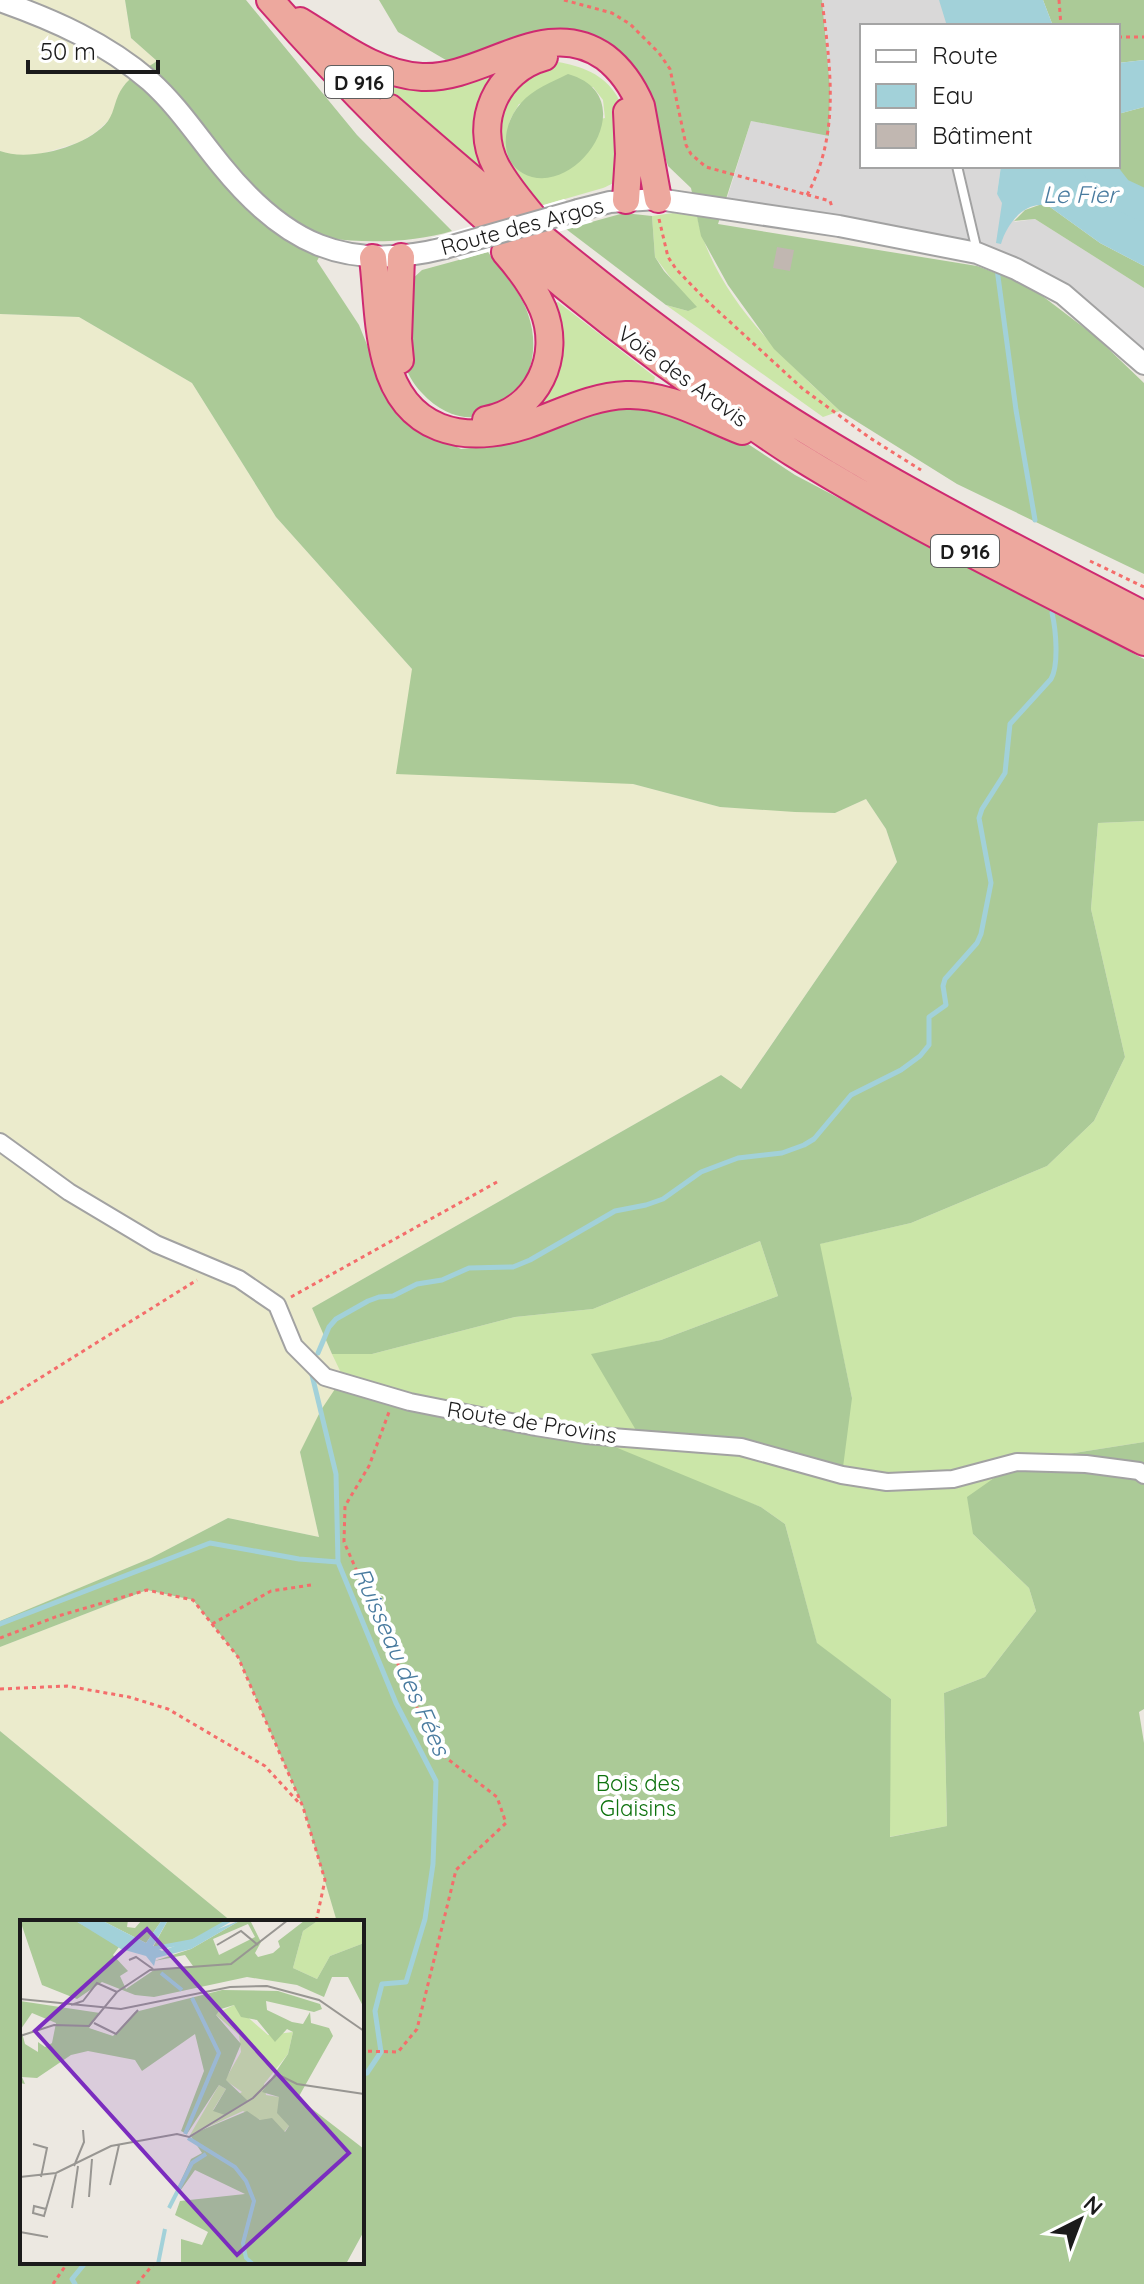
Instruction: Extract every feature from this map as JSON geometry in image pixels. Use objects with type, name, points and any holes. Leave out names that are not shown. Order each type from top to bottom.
[{"type":"highway","points":[[278,8],[372,64],[408,76],[448,75],[505,54],[550,42],[569,42],[589,48],[611,62],[636,95],[641,106],[658,199]]},
{"type":"highway","name":"Voie des Aravis","points":[[278,8],[389,130],[459,197],[594,312],[662,363],[790,452],[901,518],[1144,642]]},
{"type":"highway","name":"Voie des Aravis","points":[[278,8],[587,276],[755,398],[883,477],[1144,615]]},
{"type":"highway","points":[[587,276],[517,196],[493,159],[488,130],[489,111],[499,87],[510,75],[535,59],[567,55],[592,63],[612,79],[622,96],[628,121],[626,200]]},
{"type":"highway","points":[[401,257],[399,355],[406,376],[418,395],[436,410],[466,420],[498,418],[517,408],[536,388],[548,363],[546,321],[527,280],[459,197]]},
{"type":"highway","points":[[373,258],[389,371],[408,404],[437,427],[454,433],[487,434],[527,424],[594,400],[637,395],[678,405],[790,452]]},
{"type":"street","name":"Route des Argos","points":[[0,1],[55,21],[132,67],[167,97],[247,196],[281,225],[325,248],[373,258],[401,257],[445,248],[578,210],[626,200],[658,199],[839,226],[977,253],[1063,294],[1144,364]]},
{"type":"street","points":[[0,1142],[69,1192],[156,1244],[239,1279],[277,1305]]},
{"type":"street","name":"Route de Provins","points":[[277,1305],[294,1346],[325,1377],[394,1397],[586,1435],[741,1447],[842,1475],[887,1482],[953,1479],[1017,1462],[1086,1464],[1139,1471],[1144,1475]]},
{"type":"lane","points":[[957,168],[977,253]]},
{"type":"path","points":[[564,0],[612,13],[630,24],[659,53],[670,69],[686,145],[698,161],[706,167],[830,201],[839,226]]},
{"type":"path","points":[[807,195],[819,172],[829,136],[830,88],[822,0]]},
{"type":"path","points":[[1059,0],[1061,24]]},
{"type":"path","points":[[1120,37],[1144,37]]},
{"type":"path","points":[[658,199],[663,245],[676,269],[803,389],[922,471]]},
{"type":"path","points":[[1083,557],[1144,587]]},
{"type":"path","points":[[277,1305],[497,1182]]},
{"type":"path","points":[[0,1403],[215,1268]]},
{"type":"path","points":[[364,2051],[398,2052],[417,2029],[456,1870],[506,1823],[497,1797],[436,1750],[344,1542],[345,1506],[369,1466],[394,1397]]},
{"type":"path","points":[[212,1624],[271,1591],[311,1585]]},
{"type":"path","points":[[0,1638],[58,1616],[147,1590],[193,1600],[238,1657],[303,1807],[325,1880],[316,1920]]},
{"type":"path","points":[[0,1689],[67,1686],[129,1697],[168,1709],[265,1766],[303,1807]]},
{"type":"path","points":[[53,2284],[67,2264]]},
{"type":"path","points":[[137,2284],[153,2264]]},
{"type":"shaded area","points":[[822,0],[939,0],[947,24],[860,24],[860,168],[1001,168],[997,194],[1015,222],[1035,219],[1144,288],[1144,364],[1016,269],[724,208],[751,121],[829,135],[830,88]]},
{"type":"green space","points":[[0,0],[125,0],[131,38],[157,61],[124,85],[110,119],[96,132],[80,142],[34,156],[10,155],[0,151]]},
{"type":"green space","points":[[125,0],[246,0],[357,135],[452,231],[391,241],[329,238],[317,261],[359,325],[387,394],[415,427],[461,449],[506,444],[531,432],[619,407],[657,404],[748,444],[795,475],[1144,659],[1144,821],[1098,823],[1091,909],[1125,1057],[1094,1121],[1047,1166],[911,1223],[820,1244],[852,1398],[842,1475],[741,1447],[640,1437],[591,1354],[661,1340],[778,1296],[760,1241],[593,1309],[515,1317],[372,1354],[332,1354],[312,1308],[721,1075],[741,1089],[897,862],[886,829],[866,799],[835,813],[795,812],[720,807],[633,784],[396,774],[412,669],[276,517],[192,383],[79,317],[0,314],[0,151],[26,155],[57,150],[87,138],[108,121],[126,83],[157,61],[131,38]]},
{"type":"green space","points":[[379,0],[822,0],[830,88],[829,136],[751,121],[718,224],[977,266],[1028,285],[1095,336],[1144,383],[1144,574],[957,484],[840,411],[774,349],[728,285],[701,236],[691,188],[668,166],[652,115],[596,43],[451,63],[398,32]]},
{"type":"green space","points":[[1043,0],[1144,0],[1144,60],[1120,63],[1120,24],[1052,24]]},
{"type":"green space","points":[[567,64],[591,72],[606,82],[620,103],[623,149],[621,170],[612,184],[530,209],[498,163],[494,109],[536,65]],"holes":[[[593,87],[603,100],[605,118],[506,139],[510,120],[519,104]]]},
{"type":"green space","points":[[492,68],[501,72],[477,136],[480,163],[486,179],[393,103],[387,85],[423,90]]},
{"type":"green space","points":[[568,74],[590,85],[601,101],[603,119],[597,138],[586,156],[570,169],[552,177],[532,177],[513,165],[508,156],[506,134],[509,123],[526,98]]},
{"type":"green space","points":[[1144,107],[1144,211],[1116,194],[1096,168],[1120,168],[1120,113]]},
{"type":"green space","points":[[1042,204],[1100,243],[1144,266],[1144,288],[1035,219],[1014,221],[1025,210]]},
{"type":"green space","points":[[624,213],[652,216],[655,257],[697,307],[688,311],[666,305],[566,229]]},
{"type":"green space","points":[[673,213],[697,216],[705,245],[735,298],[774,347],[840,411],[823,417],[666,305],[688,311],[676,285],[655,257],[652,216]]},
{"type":"green space","points":[[488,252],[516,290],[528,314],[533,341],[530,366],[521,388],[506,404],[487,415],[466,417],[443,410],[421,392],[406,368],[403,341],[410,281],[422,270]]},
{"type":"green space","points":[[558,302],[655,377],[653,386],[529,409],[547,306]]},
{"type":"green space","points":[[0,314],[79,317],[192,383],[276,517],[412,669],[633,784],[720,807],[835,813],[866,799],[886,829],[897,862],[740,1090],[721,1075],[312,1308],[343,1377],[300,1452],[319,1537],[228,1518],[151,1558],[0,1621]]},
{"type":"green space","points":[[1144,821],[1144,1442],[1017,1462],[973,1534],[1029,1588],[1036,1611],[985,1677],[944,1693],[947,1826],[889,1837],[891,1699],[817,1644],[785,1524],[761,1507],[536,1427],[343,1377],[332,1354],[372,1354],[515,1317],[593,1309],[760,1241],[778,1296],[661,1340],[592,1355],[852,1398],[819,1244],[911,1223],[1047,1166],[1094,1121],[1125,1057],[1091,909],[1098,823]]},
{"type":"green space","name":"Bois des Glaisins","points":[[343,1377],[410,1402],[586,1435],[761,1507],[785,1524],[817,1643],[891,1699],[890,1837],[947,1826],[944,1693],[985,1677],[1036,1611],[1029,1588],[973,1534],[967,1497],[1017,1462],[1144,1442],[1144,1709],[1139,1712],[1144,1743],[1144,2284],[0,2284],[0,1731],[230,1920],[20,1920],[20,2264],[364,2264],[364,1920],[336,1920],[303,1807],[238,1657],[193,1600],[147,1590],[0,1647],[0,1621],[151,1558],[228,1518],[319,1537],[300,1452],[321,1410]]},
{"type":"green space","points":[[147,1590],[193,1600],[238,1657],[303,1807],[336,1920],[230,1920],[0,1731],[0,1647]]},
{"type":"water","points":[[939,0],[1043,0],[1052,24],[946,24]]},
{"type":"water","points":[[1144,60],[1144,107],[1120,113],[1120,63]]},
{"type":"water","name":"Le Fier","points":[[1001,168],[1096,168],[1116,194],[1144,211],[1144,266],[1100,243],[1050,207],[1042,205],[1019,214],[1001,244],[996,243],[1002,203],[997,194]]},
{"type":"pier","points":[[564,199],[593,222],[460,260],[431,238]]},
{"type":"building","points":[[777,247],[794,250],[790,271],[773,268]]},
{"type":"waterway","name":"Le Fier","points":[[1099,168],[1118,193],[1144,205]]},
{"type":"waterway","points":[[997,269],[1035,520]]},
{"type":"waterway","points":[[318,1353],[329,1327],[336,1319],[368,1301],[393,1296],[417,1284],[442,1280],[469,1268],[513,1267],[615,1211],[663,1199],[701,1172],[738,1158],[782,1153],[804,1145],[814,1139],[851,1095],[901,1070],[920,1056],[929,1045],[929,1017],[946,1005],[945,979],[977,943],[981,934],[991,883],[979,818],[1005,773],[1010,724],[1054,673],[1056,647],[1052,613]]},
{"type":"waterway","name":"Ruisseau des Fées","points":[[312,1375],[336,1474],[338,1562],[396,1703],[436,1781],[433,1864],[425,1919],[406,1982],[382,1984],[375,2011],[381,2052],[364,2074]]},
{"type":"waterway","points":[[0,1624],[210,1543],[299,1559],[338,1562]]},
{"type":"waterway","name":"Ruisseau des Fées","points":[[75,2284],[72,2279],[84,2264]]}]
